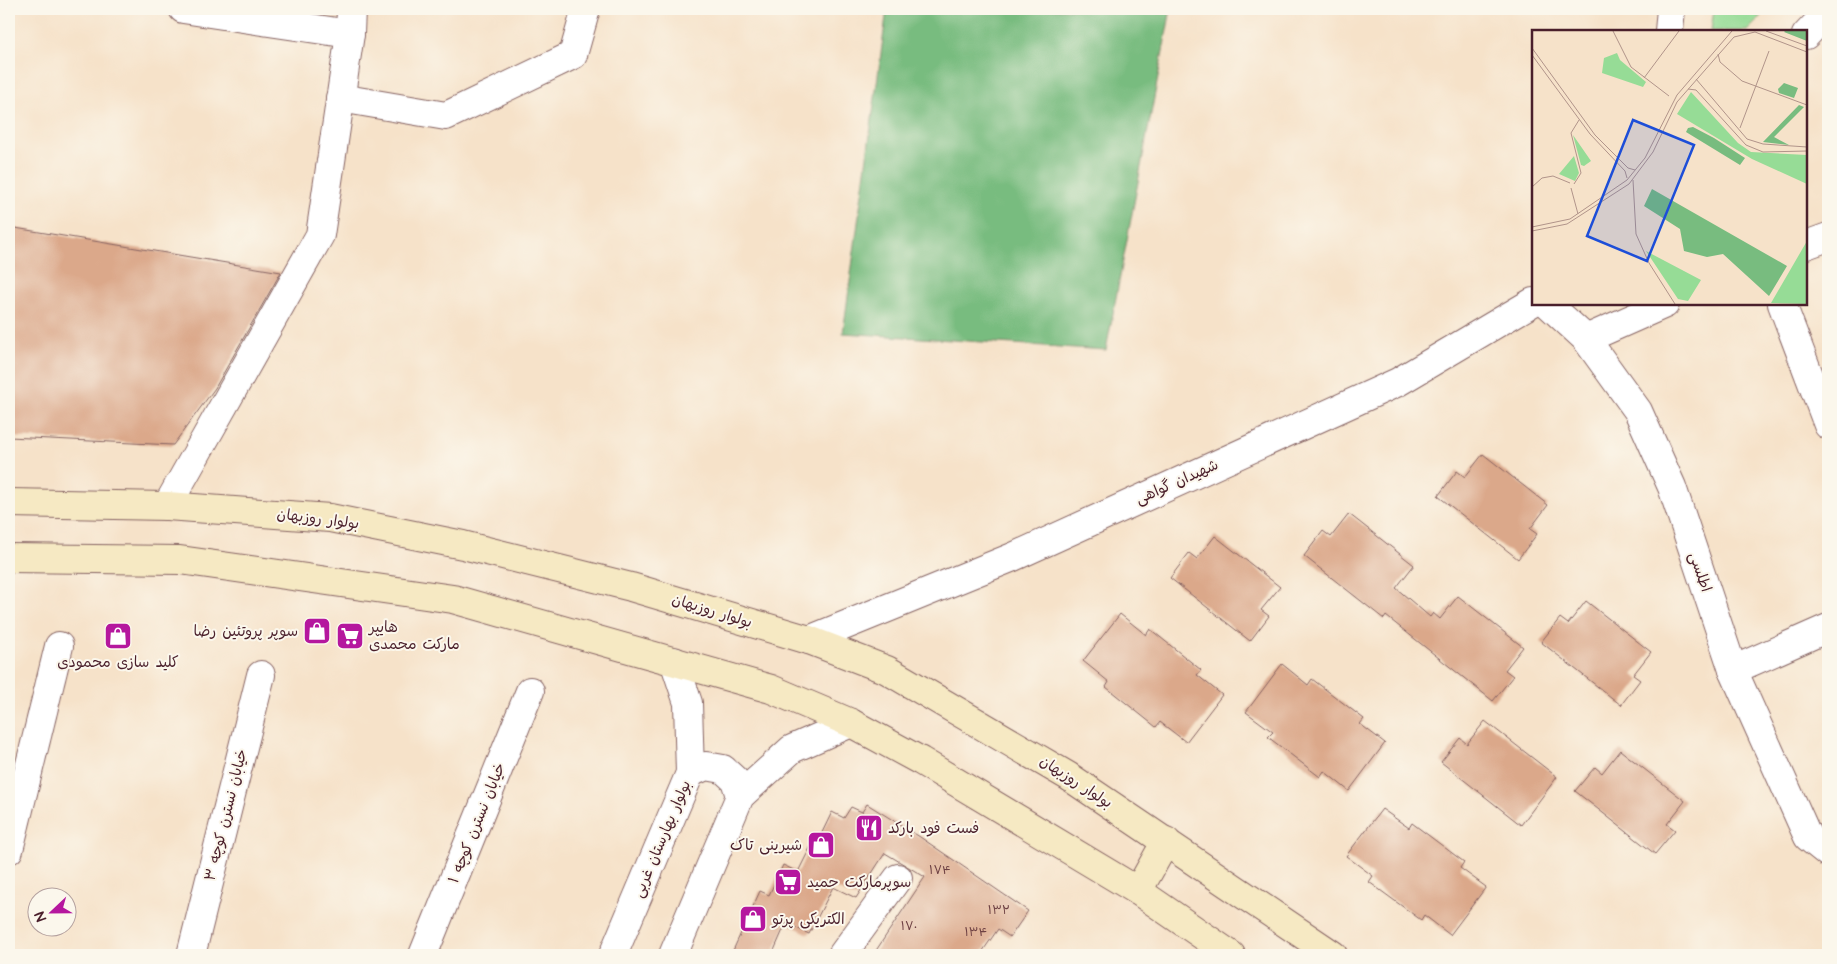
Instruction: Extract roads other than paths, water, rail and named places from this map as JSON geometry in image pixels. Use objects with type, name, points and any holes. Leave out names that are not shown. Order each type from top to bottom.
[{"type":"main road","name":"بولوار روزبهان","points":[[9,503],[167,506],[330,518],[463,545],[631,587],[809,640],[887,670],[914,684],[1068,776],[1333,955]]},
{"type":"main road","points":[[9,558],[180,560],[453,599],[771,689],[851,723],[1000,808],[1138,891],[1231,955]]},
{"type":"main road","points":[[1138,891],[1166,841]]},
{"type":"street","points":[[167,506],[320,235],[350,21],[183,9]]},
{"type":"street","points":[[340,98],[446,116],[573,55],[586,9]]},
{"type":"street","points":[[1669,30],[1671,9]]},
{"type":"street","points":[[1807,34],[1828,12]]},
{"type":"street","points":[[1807,245],[1828,237]]},
{"type":"street","name":"شهیدان گواهی","points":[[809,640],[1013,557],[1398,382],[1532,303]]},
{"type":"street","name":"اطلسی","points":[[1549,305],[1586,339],[1638,411],[1672,487],[1733,670],[1808,837],[1828,853]]},
{"type":"street","points":[[1586,339],[1663,305]]},
{"type":"street","points":[[1782,305],[1828,425]]},
{"type":"street","points":[[1733,670],[1828,628]]},
{"type":"street","points":[[9,850],[59,646]]},
{"type":"street","name":"بولوار بهارستان غربی","points":[[613,955],[690,773],[688,703],[674,661]]},
{"type":"street","name":"خیابان نسترن کوچه ۳","points":[[191,955],[261,675]]},
{"type":"street","name":"خیابان نسترن کوچه ۱","points":[[423,955],[530,691]]},
{"type":"street","points":[[673,955],[740,796],[792,749],[851,723]]},
{"type":"street","points":[[690,773],[706,766],[723,768],[735,780],[740,796]]},
{"type":"street","points":[[842,955],[898,878]]},
{"type":"place","name":"سوپر پروتئین رضا","points":[[317,631]]},
{"type":"place","name":"کلید سازی محمودی","points":[[118,636]]},
{"type":"place","name":"هایپر مارکت محمدی","points":[[350,636]]},
{"type":"place","name":"فست فود بارکد","points":[[869,828]]},
{"type":"place","name":"شیرینی تاک","points":[[821,845]]},
{"type":"place","name":"سوپرمارکت حمید","points":[[788,882]]},
{"type":"place","name":"الکتریکی پرتو","points":[[753,919]]}]
